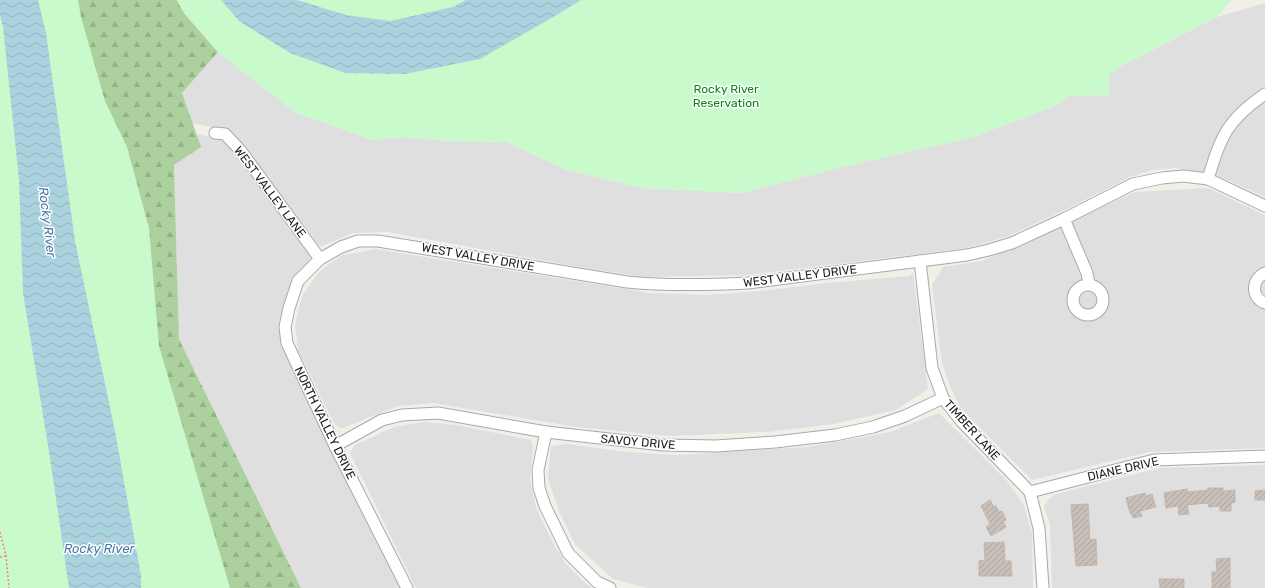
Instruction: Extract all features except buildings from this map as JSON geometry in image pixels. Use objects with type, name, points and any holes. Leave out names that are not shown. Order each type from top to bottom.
[{"type":"street","points":[[1208,179],[1216,151],[1225,131],[1235,118],[1265,94]]},
{"type":"street","name":"WEST VALLEY LANE","points":[[215,133],[225,134],[241,151],[320,259]]},
{"type":"street","name":"WEST VALLEY DRIVE","points":[[320,259],[341,247],[358,240],[378,240],[627,282],[662,286],[748,283],[967,255],[989,250],[1032,234],[1133,184],[1162,178],[1184,176],[1208,179],[1265,206]]},
{"type":"street","points":[[1064,219],[1087,273],[1089,284]]},
{"type":"street","name":"NORTH VALLEY DRIVE","points":[[320,259],[298,281],[289,308],[285,327],[287,343],[335,446],[407,588]]},
{"type":"street","name":"TIMBER LANE","points":[[920,261],[932,368],[943,398],[962,422],[1030,492]]},
{"type":"street","points":[[1265,273],[1257,278],[1254,288],[1258,298],[1265,303]]},
{"type":"street","name":"SAVOY DRIVE","points":[[335,446],[382,420],[402,415],[438,413],[546,432],[663,445],[716,446],[776,442],[874,427],[905,416],[943,398]]},
{"type":"street","points":[[546,432],[538,470],[539,488],[545,506],[568,553],[597,582],[610,588]]},
{"type":"street","name":"DIANE DRIVE","points":[[1030,492],[1154,460],[1265,456]]},
{"type":"street","points":[[1030,492],[1039,528],[1043,588]]},
{"type":"path","points":[[0,532],[6,556],[8,588]]},
{"type":"path","points":[[0,557],[6,556]]},
{"type":"shaded area","points":[[1265,3],[1265,197],[1230,181],[1201,172],[1176,168],[1153,170],[1130,177],[1069,208],[1006,237],[966,248],[748,275],[643,277],[387,232],[353,233],[320,247],[231,131],[192,123],[182,93],[218,52],[295,112],[372,140],[402,137],[452,141],[507,142],[564,169],[642,188],[740,193],[846,166],[974,137],[1055,106],[1070,96],[1109,95],[1108,74],[1217,17]]},
{"type":"shaded area","points":[[196,134],[223,139],[238,155],[311,258],[291,283],[281,324],[284,351],[402,588],[301,588],[179,339],[174,164],[201,147]]},
{"type":"shaded area","points":[[1208,188],[1265,215],[1265,448],[1149,452],[1032,480],[961,409],[950,386],[942,363],[932,285],[943,267],[982,261],[1135,192]]},
{"type":"shaded area","points":[[375,249],[650,293],[709,295],[909,276],[913,273],[928,389],[896,410],[833,424],[767,432],[669,436],[576,427],[433,403],[399,406],[344,428],[339,428],[334,423],[298,350],[295,324],[302,296],[318,273],[340,256]]},
{"type":"shaded area","points":[[939,413],[1007,481],[1024,505],[1032,533],[1033,588],[648,588],[613,579],[575,544],[559,511],[548,479],[551,446],[567,444],[627,452],[677,455],[808,447],[890,432]]},
{"type":"shaded area","points":[[425,422],[456,425],[531,440],[533,448],[530,479],[536,508],[553,543],[566,564],[592,588],[416,588],[350,453],[355,445],[394,427]]},
{"type":"shaded area","points":[[1265,465],[1265,588],[1052,588],[1050,524],[1044,506],[1048,500],[1056,494],[1159,468]]},
{"type":"green space","points":[[0,0],[78,0],[81,17],[105,101],[127,147],[149,228],[159,346],[230,588],[0,588]]},
{"type":"green space","points":[[38,0],[177,0],[184,13],[218,52],[182,93],[201,147],[174,165],[179,339],[301,588],[141,588]]},
{"type":"green space","name":"Rocky River Reservation","points":[[177,0],[1232,0],[1217,17],[1127,63],[1109,74],[1109,95],[1070,96],[1055,106],[974,137],[846,166],[740,193],[642,188],[564,169],[507,142],[452,141],[402,137],[372,140],[295,112],[218,52],[184,13]]},
{"type":"water","name":"Rocky River","points":[[0,0],[38,0],[46,33],[75,241],[115,431],[141,576],[141,588],[69,588],[50,458],[23,293],[19,179],[3,27],[0,15]]},
{"type":"water","points":[[221,0],[297,0],[346,15],[390,21],[453,7],[466,0],[581,0],[480,59],[405,74],[345,73],[290,53],[239,21]]}]
